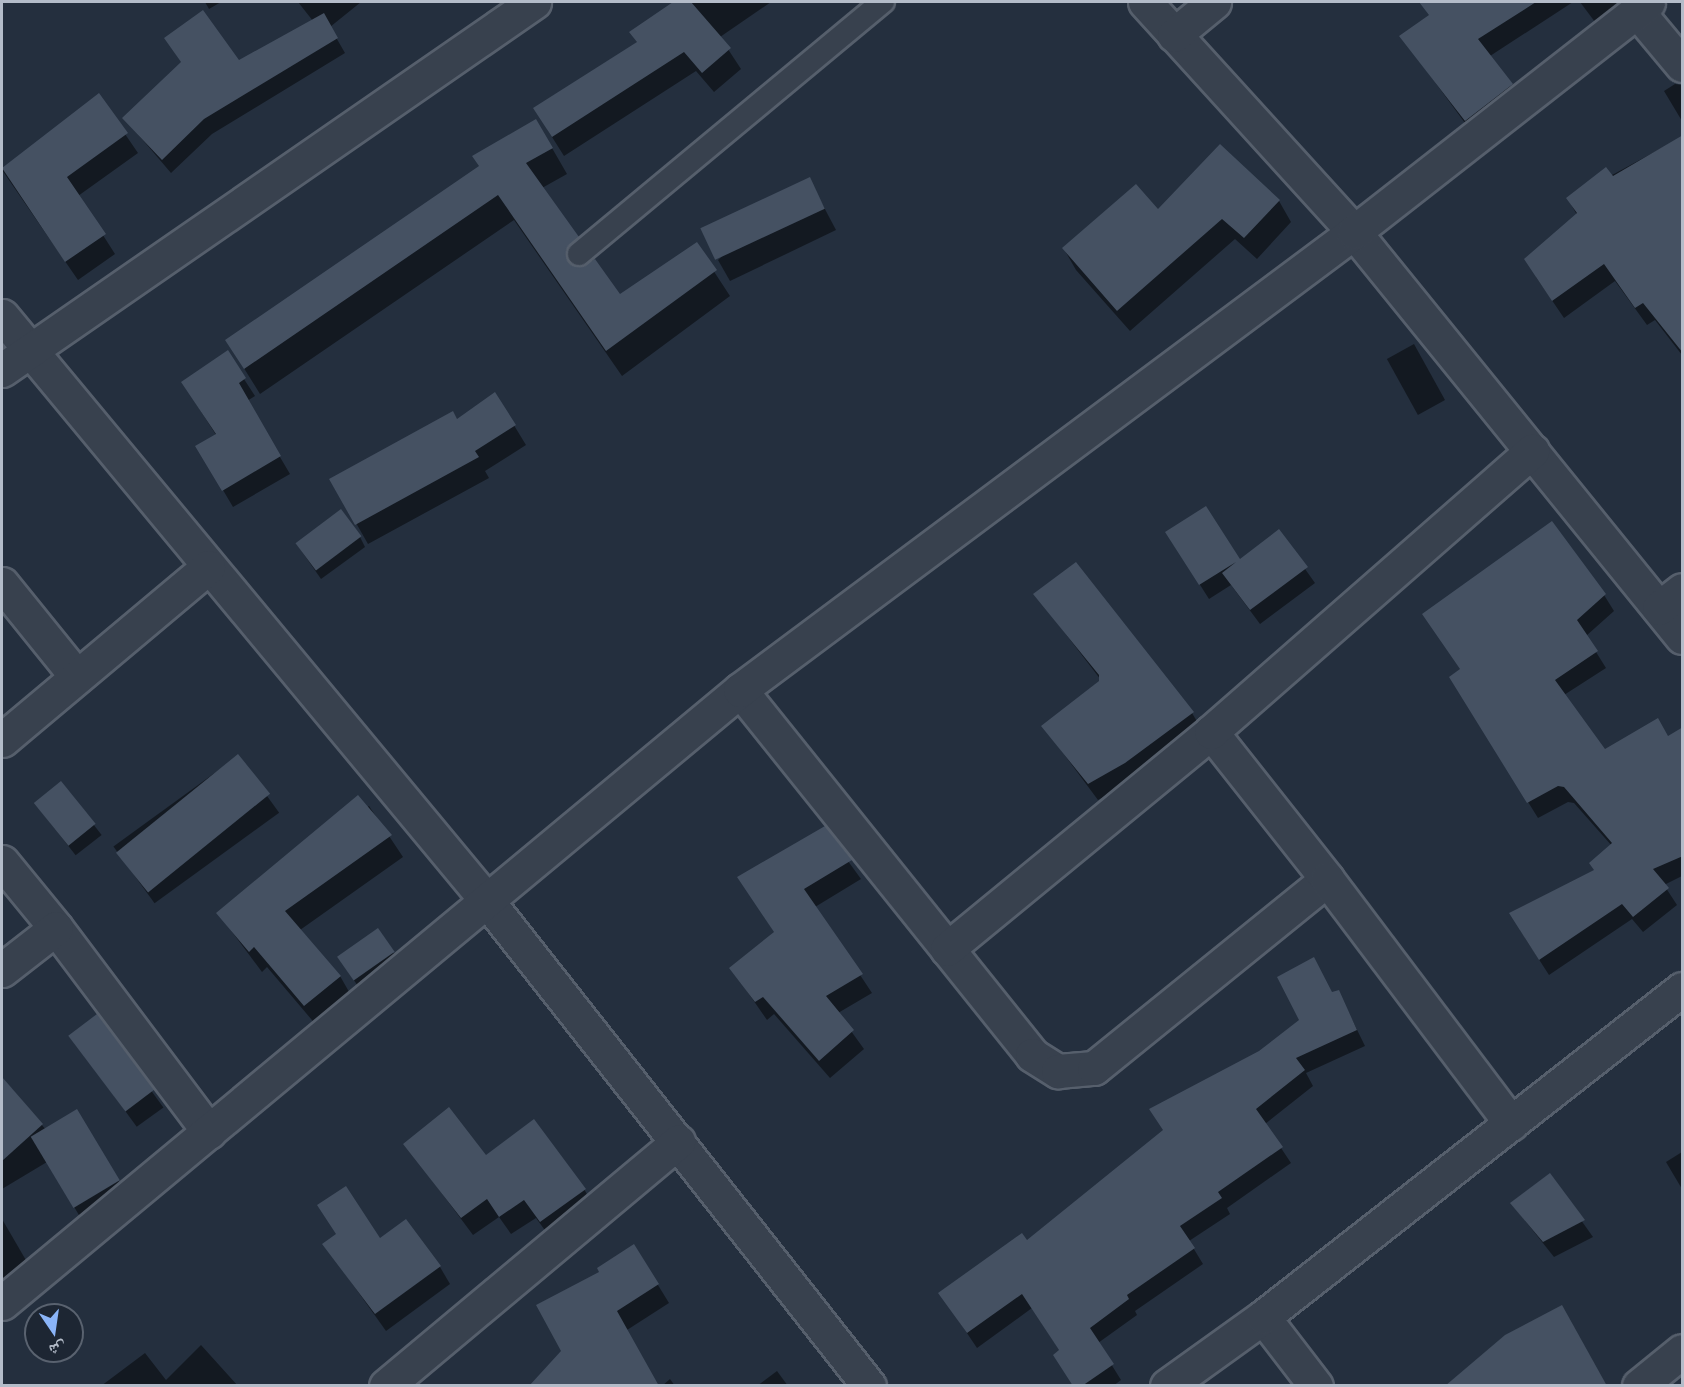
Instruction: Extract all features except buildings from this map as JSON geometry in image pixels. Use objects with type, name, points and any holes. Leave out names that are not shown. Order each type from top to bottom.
[{"type":"street","points":[[2,370],[534,2]]},
{"type":"street","points":[[1145,2],[1354,232],[1532,451],[1671,599],[1683,637]]},
{"type":"street","points":[[1174,35],[1214,2]]},
{"type":"street","points":[[2,1303],[488,902],[740,690],[1354,232],[1642,6],[1683,65]]},
{"type":"street","points":[[2,316],[28,351],[488,902],[869,1386]]},
{"type":"street","points":[[947,949],[1211,732],[1532,451]]},
{"type":"street","points":[[2,740],[208,567]]},
{"type":"street","points":[[2,584],[77,677]]},
{"type":"street","points":[[740,690],[1032,1055],[1058,1071],[1094,1068],[1328,879]]},
{"type":"street","points":[[1211,732],[1328,879],[1511,1123]]},
{"type":"street","points":[[2,862],[56,928],[209,1132]]},
{"type":"street","points":[[2,970],[56,928]]},
{"type":"street","points":[[1167,1386],[1263,1317],[1683,989]]},
{"type":"street","points":[[405,1380],[678,1142]]},
{"type":"street","points":[[1263,1317],[1316,1386]]},
{"type":"street","points":[[1639,1386],[1683,1351]]},
{"type":"lane","points":[[579,254],[883,2]]}]
